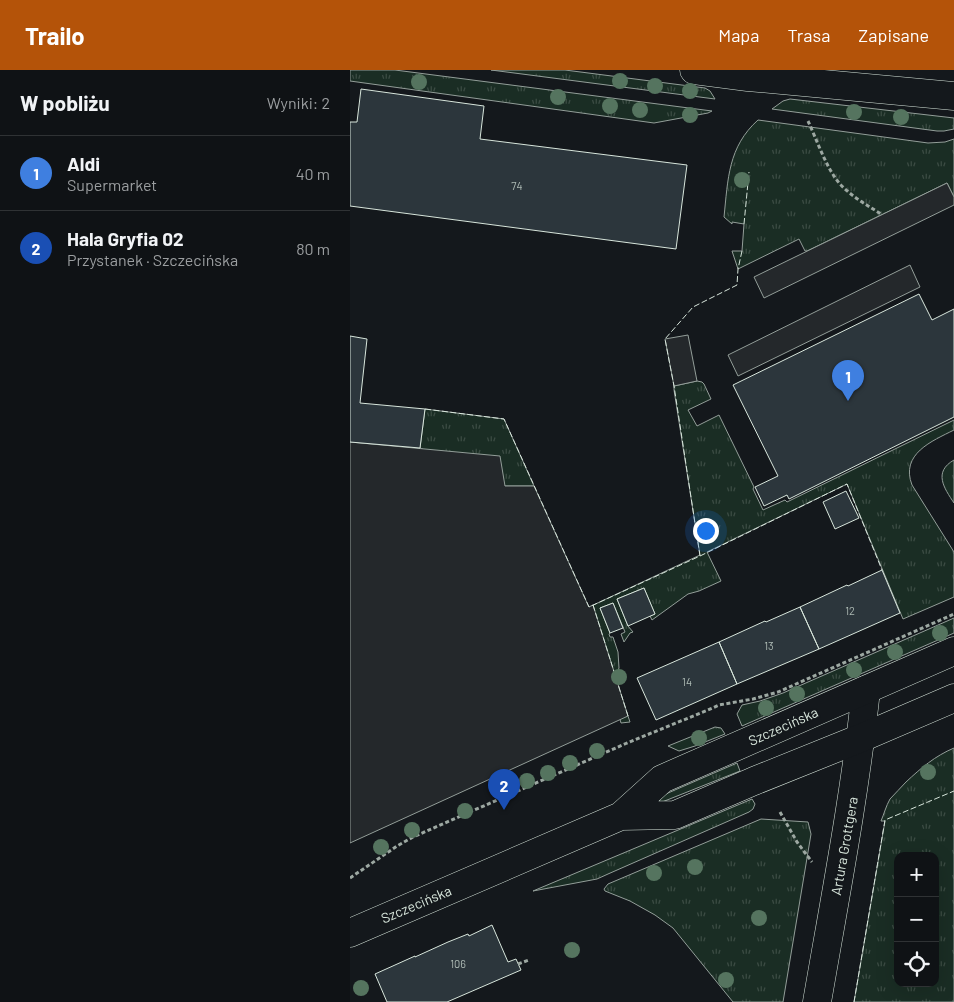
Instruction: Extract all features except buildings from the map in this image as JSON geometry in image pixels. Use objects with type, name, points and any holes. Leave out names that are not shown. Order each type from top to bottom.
[{"type":"street","points":[[694,70],[748,78],[954,96]]},
{"type":"street","name":"Szczecińska","points":[[350,933],[620,816],[662,779],[954,651]]},
{"type":"street","name":"Artura Grottgera","points":[[817,1002],[852,800],[866,690]]},
{"type":"street","name":"Szczecińska","points":[[620,816],[675,815],[954,698]]},
{"type":"path","points":[[808,121],[832,172],[840,183],[862,203],[881,214]]},
{"type":"path","points":[[350,878],[413,837],[627,743],[719,705],[746,701],[778,692],[954,614]]},
{"type":"path","points":[[780,812],[797,842],[816,868]]},
{"type":"path","points":[[518,964],[529,960]]},
{"type":"green space","points":[[350,70],[395,70],[712,111],[654,123],[350,81]]},
{"type":"green space","points":[[491,70],[565,70],[705,88],[710,91],[715,99]]},
{"type":"green space","points":[[790,99],[954,118],[954,129],[937,131],[772,109],[783,101]]},
{"type":"green space","points":[[758,120],[928,143],[945,142],[954,139],[954,197],[947,183],[807,251],[805,251],[799,239],[738,269],[732,251],[742,251],[744,224],[732,222],[732,224],[724,217],[727,190],[731,164],[735,153],[748,130]]},
{"type":"green space","points":[[697,381],[704,384],[711,399],[688,410],[697,426],[719,415],[763,510],[785,500],[787,502],[954,420],[954,430],[928,444],[914,457],[910,465],[909,474],[912,485],[954,552],[954,597],[903,619],[847,484],[707,552],[721,581],[688,594],[652,620],[650,616],[655,614],[644,588],[617,599],[628,626],[633,632],[630,633],[624,642],[621,634],[625,632],[613,603],[600,608],[610,637],[613,637],[618,652],[619,668],[615,677],[630,722],[621,723],[588,605],[589,607],[700,555],[674,390],[674,386]]},
{"type":"green space","points":[[425,409],[504,419],[534,486],[505,486],[420,448]]},
{"type":"green space","points":[[954,460],[954,503],[944,486],[942,475],[948,465]]},
{"type":"green space","points":[[954,618],[954,633],[742,726],[737,714],[742,705],[783,693]]},
{"type":"green space","points":[[715,727],[721,728],[725,734],[679,751],[668,746]]},
{"type":"green space","points":[[954,748],[954,1002],[854,1002],[885,821],[881,821],[890,799],[906,782],[934,759]]},
{"type":"green space","points":[[737,763],[740,771],[647,808],[645,803]]},
{"type":"green space","points":[[752,799],[755,804],[749,812],[597,879],[533,891]]},
{"type":"green space","points":[[761,819],[808,822],[811,834],[783,1002],[733,1002],[673,928],[655,915],[604,889],[608,884]]},
{"type":"shaded area","points":[[947,183],[954,197],[954,205],[764,298],[754,277]]},
{"type":"shaded area","points":[[910,265],[920,287],[738,376],[728,355]]},
{"type":"shaded area","points":[[688,335],[697,381],[674,386],[665,339]]},
{"type":"shaded area","points":[[350,442],[500,456],[505,486],[534,486],[588,605],[589,607],[593,605],[628,716],[350,843]]},
{"type":"fence","points":[[744,224],[749,172]]},
{"type":"fence","points":[[700,556],[665,339],[693,307],[737,285],[742,251]]},
{"type":"fence","points":[[425,409],[504,419],[589,607],[700,556],[847,484],[882,570]]},
{"type":"fence","points":[[593,605],[628,716]]},
{"type":"fence","points":[[854,1002],[885,820],[954,791]]},
{"type":"place","name":"Aldi","points":[[848,401]]},
{"type":"place","name":"Hala Gryfia 02","points":[[504,810]]}]
